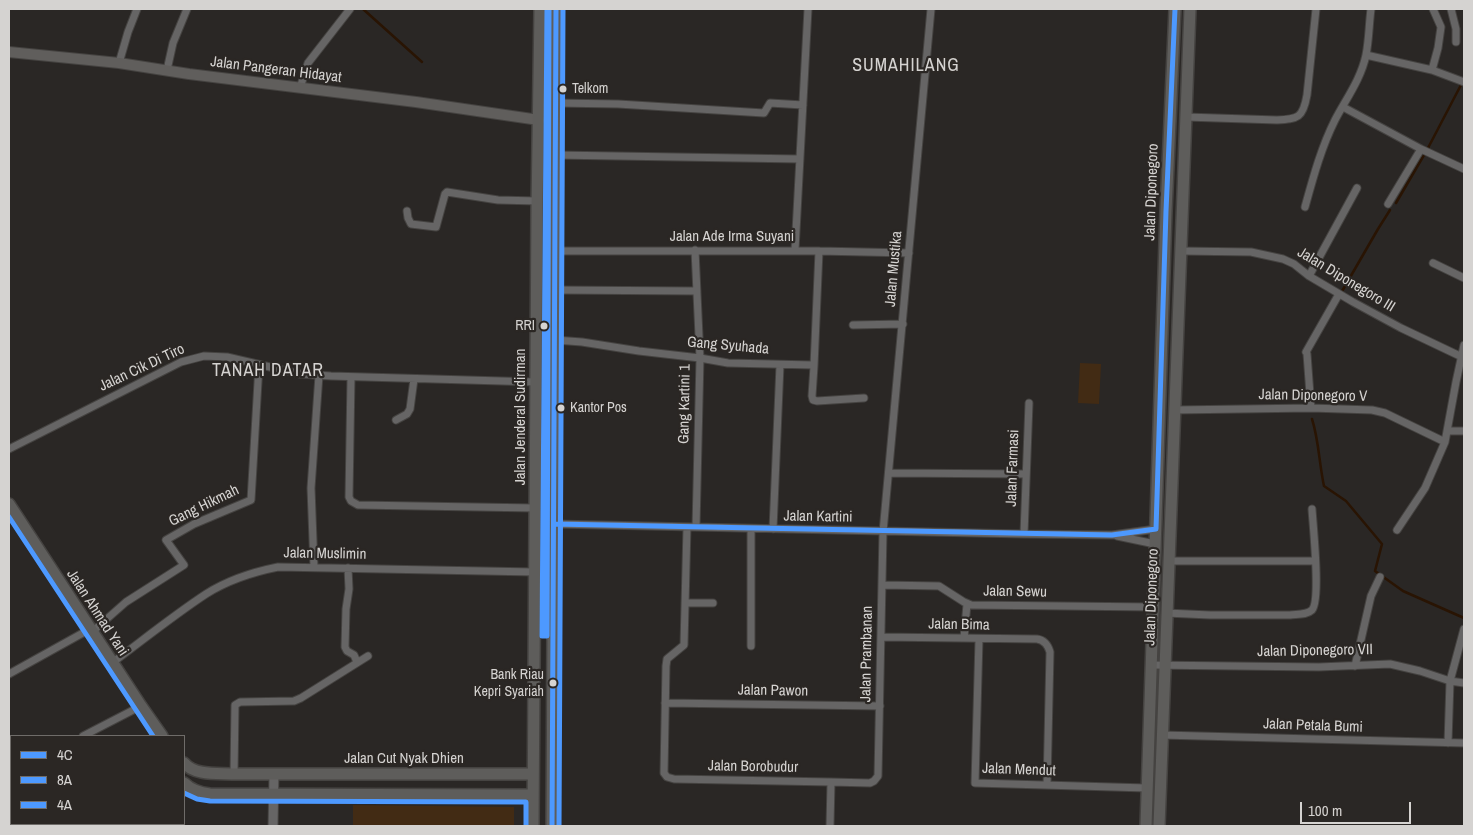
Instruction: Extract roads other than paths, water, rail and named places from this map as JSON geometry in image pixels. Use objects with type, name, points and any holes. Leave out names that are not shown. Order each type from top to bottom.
[{"type":"main road","name":"Jalan Jenderal Sudirman","points":[[533,826],[540,9]]},
{"type":"main road","points":[[552,826],[556,9]]},
{"type":"main road","name":"Jalan Diponegoro","points":[[1146,826],[1166,211],[1175,9]]},
{"type":"main road","name":"Jalan Diponegoro","points":[[1159,826],[1190,9]]},
{"type":"main road","name":"Jalan Pangeran Hidayat","points":[[9,52],[120,63],[189,74],[416,102],[538,120]]},
{"type":"main road","points":[[537,232],[555,232]]},
{"type":"main road","name":"Jalan Ahmad Yani","points":[[9,504],[112,663],[161,735]]},
{"type":"main road","points":[[534,643],[554,643]]},
{"type":"main road","name":"Jalan Cut Nyak Dhien","points":[[185,764],[196,771],[234,774],[533,774]]},
{"type":"main road","points":[[507,795],[508,774]]},
{"type":"main road","points":[[185,785],[203,794],[533,795]]},
{"type":"street","points":[[120,63],[128,32],[137,9]]},
{"type":"street","points":[[167,70],[173,43],[187,9]]},
{"type":"street","points":[[300,88],[308,63],[350,9]]},
{"type":"street","points":[[796,250],[808,9]]},
{"type":"street","name":"Jalan Mustika","points":[[883,532],[930,9]]},
{"type":"street","points":[[1186,117],[1277,120],[1291,119],[1299,116],[1305,108],[1316,9]]},
{"type":"street","points":[[1305,208],[1326,140],[1355,85],[1366,55],[1371,9]]},
{"type":"street","points":[[1432,70],[1441,27],[1433,9]]},
{"type":"street","points":[[1451,9],[1456,29],[1456,42]]},
{"type":"street","points":[[1366,55],[1432,70],[1464,82]]},
{"type":"street","points":[[556,103],[618,104],[764,113],[770,103],[803,105]]},
{"type":"street","points":[[1344,107],[1421,149],[1464,169]]},
{"type":"street","points":[[1388,204],[1421,149]]},
{"type":"street","points":[[555,155],[800,159]]},
{"type":"street","points":[[1309,276],[1358,188]]},
{"type":"street","points":[[407,211],[411,224],[436,227],[444,194],[447,192],[498,200],[537,201]]},
{"type":"street","name":"Gang Kartini 1","points":[[695,250],[700,358],[696,527]]},
{"type":"street","points":[[819,250],[813,400],[864,398]]},
{"type":"street","name":"Jalan Ade Irma Suyani","points":[[555,251],[819,250],[909,253]]},
{"type":"street","name":"Jalan Diponegoro III","points":[[1180,251],[1251,252],[1283,259],[1294,264],[1309,276],[1341,295],[1401,328],[1462,357]]},
{"type":"street","points":[[1433,264],[1464,278]]},
{"type":"street","points":[[555,290],[697,291]]},
{"type":"street","points":[[1311,408],[1306,353],[1341,295]]},
{"type":"street","points":[[853,324],[903,324]]},
{"type":"street","name":"Gang Syuhada","points":[[555,340],[582,342],[728,363],[811,364],[814,366]]},
{"type":"street","points":[[1397,530],[1426,488],[1445,442],[1464,345]]},
{"type":"street","name":"Jalan Cik Di Tiro","points":[[9,449],[181,362],[204,356],[227,357],[300,374],[536,382]]},
{"type":"street","name":"Gang Hikmah","points":[[91,630],[126,602],[184,565],[166,540],[194,524],[251,500],[259,365]]},
{"type":"street","points":[[773,529],[780,365]]},
{"type":"street","points":[[314,567],[311,488],[318,375]]},
{"type":"street","points":[[351,377],[351,501],[358,505],[535,508]]},
{"type":"street","points":[[396,420],[407,414],[410,409],[414,379]]},
{"type":"street","name":"Jalan Farmasi","points":[[1024,534],[1029,403]]},
{"type":"street","name":"Jalan Diponegoro V","points":[[1174,410],[1311,408],[1378,411],[1402,420],[1445,442]]},
{"type":"street","points":[[1447,430],[1464,431]]},
{"type":"street","points":[[889,473],[1026,474]]},
{"type":"street","points":[[1166,613],[1290,615],[1303,614],[1310,611],[1314,607],[1316,600],[1312,510]]},
{"type":"street","name":"Jalan Kartini","points":[[554,524],[1024,534],[1112,534],[1156,529]]},
{"type":"street","points":[[665,703],[667,660],[684,645],[687,527]]},
{"type":"street","points":[[751,529],[751,646]]},
{"type":"street","name":"Jalan Prambanan","points":[[878,776],[883,532]]},
{"type":"street","name":"Jalan Kartini","points":[[1112,534],[1155,544]]},
{"type":"street","points":[[1168,561],[1315,561]]},
{"type":"street","name":"Jalan Muslimin","points":[[112,663],[207,594],[260,570],[278,567],[314,567],[535,572]]},
{"type":"street","points":[[348,568],[349,589],[346,609],[345,646],[347,652],[354,655],[357,662]]},
{"type":"street","points":[[1355,666],[1371,596],[1380,577]]},
{"type":"street","name":"Jalan Sewu","points":[[883,584],[939,586],[967,604],[1153,607]]},
{"type":"street","points":[[685,603],[713,603]]},
{"type":"street","points":[[964,638],[967,604]]},
{"type":"street","points":[[9,674],[91,630]]},
{"type":"street","points":[[1448,743],[1450,681],[1464,630]]},
{"type":"street","name":"Jalan Bima","points":[[881,637],[1037,639],[1044,642],[1050,652],[1047,785]]},
{"type":"street","name":"Jalan Mendut","points":[[979,639],[975,783],[1147,788]]},
{"type":"street","points":[[234,774],[235,705],[240,702],[294,701],[368,656]]},
{"type":"street","name":"Jalan Diponegoro VII","points":[[1150,665],[1319,667],[1390,664],[1450,681],[1464,682]]},
{"type":"street","name":"Jalan Pawon","points":[[665,703],[880,706]]},
{"type":"street","name":"Jalan Borobudur","points":[[665,703],[664,773],[667,778],[870,783],[878,776]]},
{"type":"street","points":[[86,735],[141,706]]},
{"type":"street","name":"Jalan Petala Bumi","points":[[1162,735],[1464,743]]},
{"type":"street","points":[[274,774],[274,826]]},
{"type":"street","points":[[830,826],[831,782]]},
{"type":"waterway","points":[[363,9],[422,62]]},
{"type":"waterway","points":[[1428,148],[1462,83]]},
{"type":"waterway","points":[[1396,203],[1424,155]]},
{"type":"waterway","points":[[1341,293],[1390,210]]},
{"type":"waterway","points":[[1312,419],[1324,486],[1346,501],[1382,544],[1375,571],[1403,591],[1464,618]]},
{"type":"place","name":"Telkom","points":[[563,89]]},
{"type":"place","name":"RRI","points":[[544,326]]},
{"type":"place","name":"Kantor Pos","points":[[561,408]]},
{"type":"place","name":"Bank Riau Kepri Syariah","points":[[553,683]]},
{"type":"district","name":"SUMAHILANG","points":[[906,66]]},
{"type":"district","name":"TANAH DATAR","points":[[268,371]]}]
